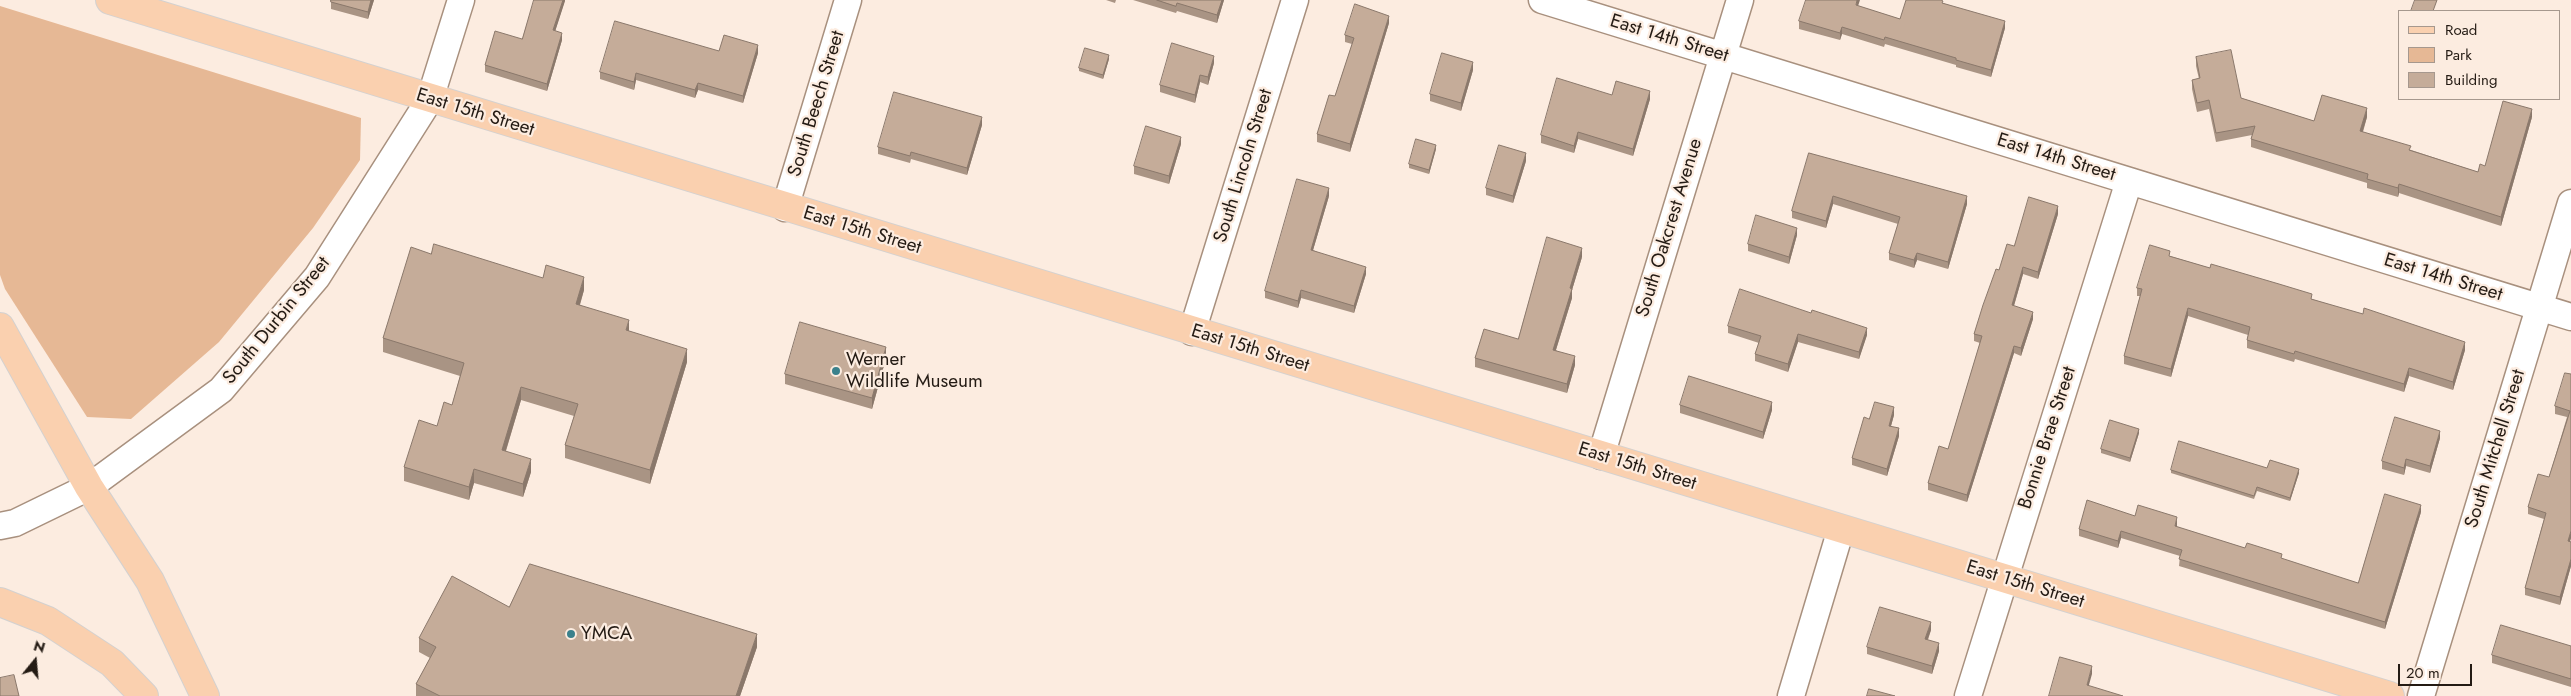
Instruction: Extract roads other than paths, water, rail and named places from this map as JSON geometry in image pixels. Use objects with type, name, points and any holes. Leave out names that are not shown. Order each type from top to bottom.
[{"type":"main road","name":"East 15th Street","points":[[110,0],[785,208],[2390,696]]},
{"type":"main road","points":[[0,327],[89,487],[150,581],[202,686],[205,696]]},
{"type":"main road","points":[[0,602],[48,621],[104,658],[144,696]]},
{"type":"street","name":"South Durbin Street","points":[[0,526],[15,523],[89,487],[221,390],[317,277],[430,99],[460,0]]},
{"type":"street","name":"South Beech Street","points":[[785,208],[848,0]]},
{"type":"street","name":"South Lincoln Street","points":[[1192,332],[1295,0]]},
{"type":"street","name":"East 14th Street","points":[[1542,0],[2571,317]]},
{"type":"street","name":"South Oakcrest Avenue","points":[[1600,456],[1740,0]]},
{"type":"street","name":"Bonnie Brae Street","points":[[1968,696],[2003,579],[2129,181]]},
{"type":"street","name":"South Mitchell Street","points":[[2421,696],[2571,203]]},
{"type":"street","points":[[1791,696],[1842,529]]},
{"type":"place","name":"Werner Wildlife Museum","points":[[836,371]]},
{"type":"place","name":"YMCA","points":[[571,634]]}]
